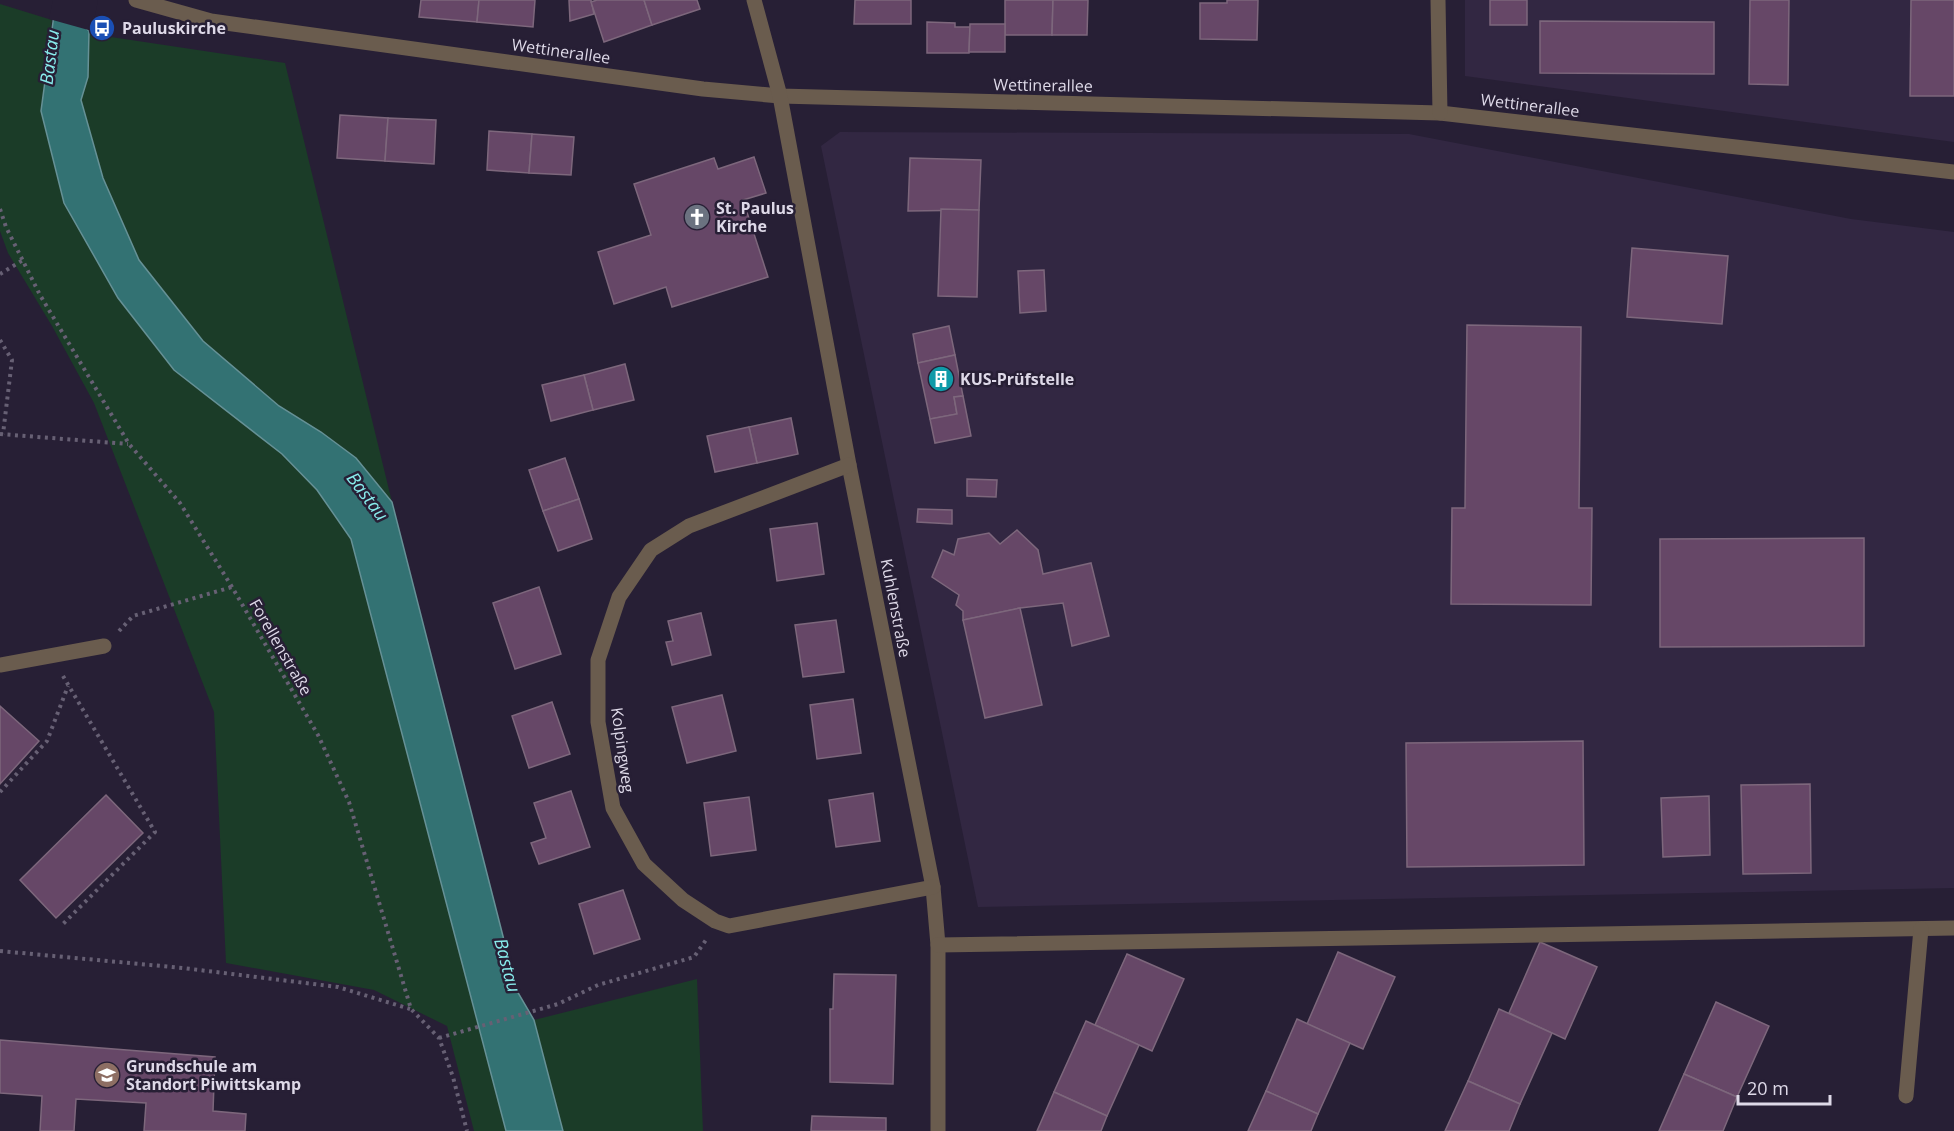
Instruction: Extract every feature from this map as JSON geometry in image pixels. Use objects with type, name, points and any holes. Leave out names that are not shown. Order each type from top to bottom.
[{"type":"street","name":"Wettinerallee","points":[[136,0],[212,21],[692,87],[780,96],[1440,113],[1954,172]]},
{"type":"street","name":"Kuhlenstraße","points":[[754,0],[780,96],[849,465],[933,887],[938,945],[938,1131]]},
{"type":"street","points":[[1438,0],[1440,113]]},
{"type":"street","name":"Kolpingweg","points":[[849,465],[689,526],[651,550],[619,597],[597,660],[597,722],[613,808],[644,864],[683,900],[715,921],[729,926],[933,887]]},
{"type":"street","points":[[0,664],[104,646]]},
{"type":"street","points":[[938,945],[1954,928]]},
{"type":"street","points":[[1906,1096],[1921,929]]},
{"type":"path","name":"Forellenstraße","points":[[0,209],[6,227],[40,295],[129,444],[180,503],[318,735],[349,801],[411,1009],[439,1038],[453,1077],[467,1131]]},
{"type":"path","points":[[0,274],[23,260]]},
{"type":"path","points":[[0,340],[12,360],[2,434],[129,444]]},
{"type":"path","points":[[104,646],[133,616],[232,587]]},
{"type":"path","points":[[51,656],[155,832],[63,924]]},
{"type":"path","points":[[0,792],[47,741],[68,685]]},
{"type":"path","points":[[439,1038],[558,1004],[597,984],[694,957],[703,946],[715,921]]},
{"type":"path","points":[[0,951],[183,968],[338,987],[411,1009]]},
{"type":"shaded area","points":[[1465,0],[1954,0],[1954,142],[1465,76]]},
{"type":"shaded area","points":[[0,4],[52,20],[41,111],[64,203],[118,298],[174,370],[282,454],[317,490],[351,539],[506,1131],[474,1131],[447,1026],[374,990],[226,963],[214,712],[94,403],[52,326],[8,253],[0,231]]},
{"type":"shaded area","points":[[89,31],[111,37],[285,63],[392,502],[356,458],[321,432],[279,406],[203,341],[139,260],[103,178],[81,100],[88,77]]},
{"type":"shaded area","points":[[840,132],[1409,134],[1851,219],[1954,232],[1954,888],[978,907],[821,146]]},
{"type":"shaded area","points":[[697,979],[703,1131],[563,1131],[534,1020]]},
{"type":"water","name":"Bastau","points":[[56,0],[89,31],[88,77],[81,100],[103,178],[139,260],[203,341],[279,406],[321,432],[356,458],[392,502],[517,991],[534,1020],[563,1131],[506,1131],[351,539],[317,490],[282,454],[174,370],[118,298],[64,203],[41,111]]},
{"type":"pier","points":[[53,0],[98,0],[92,31],[49,19]]},
{"type":"building","points":[[421,0],[479,0],[477,22],[419,17]]},
{"type":"building","points":[[479,0],[535,0],[533,27],[477,22]]},
{"type":"building","points":[[569,0],[591,0],[594,14],[570,21]]},
{"type":"building","points":[[644,0],[652,25],[604,42],[591,2]]},
{"type":"building","points":[[644,0],[697,0],[700,9],[652,25]]},
{"type":"building","points":[[855,0],[911,0],[911,24],[854,24]]},
{"type":"building","points":[[1005,0],[1053,0],[1052,35],[1005,35]]},
{"type":"building","points":[[1053,0],[1088,0],[1087,35],[1052,35]]},
{"type":"building","points":[[1227,0],[1258,0],[1257,40],[1200,39],[1200,3],[1227,3]]},
{"type":"building","points":[[1490,0],[1527,0],[1527,25],[1490,25]]},
{"type":"building","points":[[1750,0],[1789,0],[1788,85],[1749,84]]},
{"type":"building","points":[[1911,0],[1954,0],[1954,96],[1910,96]]},
{"type":"building","points":[[1540,21],[1714,22],[1714,74],[1540,73]]},
{"type":"building","points":[[927,22],[955,23],[955,27],[970,27],[969,53],[927,53]]},
{"type":"building","points":[[970,24],[1005,24],[1005,52],[969,52]]},
{"type":"building","points":[[340,115],[388,118],[385,161],[337,158]]},
{"type":"building","points":[[388,118],[436,120],[434,164],[385,161]]},
{"type":"building","points":[[489,131],[532,134],[529,173],[487,170]]},
{"type":"building","points":[[532,134],[574,137],[571,175],[529,173]]},
{"type":"building","name":"St. Paulus Kirche","points":[[754,157],[766,193],[743,200],[768,277],[672,307],[666,287],[614,304],[598,252],[651,235],[634,184],[714,158],[718,169]]},
{"type":"building","points":[[910,158],[981,160],[979,210],[908,211]]},
{"type":"building","points":[[941,209],[979,210],[977,297],[938,296]]},
{"type":"building","points":[[1632,248],[1728,256],[1722,324],[1627,317]]},
{"type":"building","points":[[1044,270],[1046,311],[1020,313],[1018,271]]},
{"type":"building","points":[[1467,325],[1581,327],[1579,508],[1592,508],[1591,605],[1451,604],[1452,508],[1465,508]]},
{"type":"building","points":[[949,326],[955,355],[918,363],[913,334]]},
{"type":"building","name":"KUS-Prüfstelle","points":[[955,355],[963,396],[954,397],[957,414],[930,419],[918,363]]},
{"type":"building","points":[[625,364],[634,400],[593,410],[584,375]]},
{"type":"building","points":[[584,375],[593,410],[551,421],[542,385]]},
{"type":"building","points":[[963,396],[971,436],[935,443],[930,419],[957,414],[954,397]]},
{"type":"building","points":[[791,418],[798,454],[757,463],[749,427]]},
{"type":"building","points":[[749,427],[757,463],[715,472],[707,436]]},
{"type":"building","points":[[565,458],[579,499],[543,511],[529,470]]},
{"type":"building","points":[[967,479],[997,480],[996,497],[967,496]]},
{"type":"building","points":[[579,499],[592,539],[558,551],[543,511]]},
{"type":"building","points":[[918,509],[952,510],[952,524],[917,522]]},
{"type":"building","points":[[817,523],[824,574],[777,581],[770,529]]},
{"type":"building","points":[[1017,530],[1038,550],[1043,574],[1091,563],[1109,636],[1072,646],[1063,603],[1020,608],[963,620],[963,611],[956,605],[959,595],[932,577],[943,550],[954,555],[958,539],[989,533],[1000,544]]},
{"type":"building","points":[[1864,538],[1864,646],[1660,647],[1660,539]]},
{"type":"building","points":[[539,587],[561,654],[515,669],[493,603]]},
{"type":"building","points":[[1020,608],[1042,705],[985,718],[963,620]]},
{"type":"building","points":[[701,613],[711,655],[672,665],[666,642],[673,641],[668,621]]},
{"type":"building","points":[[836,620],[844,672],[803,677],[795,625]]},
{"type":"building","points":[[722,695],[736,751],[687,763],[672,707]]},
{"type":"building","points":[[853,699],[861,753],[817,759],[810,705]]},
{"type":"building","points":[[552,702],[570,754],[529,768],[512,716]]},
{"type":"building","points":[[0,706],[39,741],[0,784]]},
{"type":"building","points":[[1583,741],[1584,865],[1407,867],[1406,743]]},
{"type":"building","points":[[1810,784],[1811,873],[1743,874],[1741,785]]},
{"type":"building","points":[[571,791],[590,847],[539,864],[531,843],[546,838],[534,803]]},
{"type":"building","points":[[873,793],[880,841],[836,847],[829,800]]},
{"type":"building","points":[[106,795],[143,833],[56,918],[20,880]]},
{"type":"building","points":[[1709,796],[1710,855],[1663,857],[1661,798]]},
{"type":"building","points":[[749,797],[756,850],[711,856],[704,803]]},
{"type":"building","points":[[623,890],[640,939],[594,954],[579,904]]},
{"type":"building","points":[[1540,942],[1597,967],[1565,1039],[1509,1013]]},
{"type":"building","points":[[1338,952],[1395,977],[1363,1049],[1307,1024]]},
{"type":"building","points":[[1127,954],[1184,979],[1152,1051],[1095,1025]]},
{"type":"building","points":[[834,974],[896,975],[893,1084],[830,1082],[830,1009],[833,1009]]},
{"type":"building","points":[[1716,1002],[1769,1026],[1737,1097],[1684,1074]]},
{"type":"building","points":[[1499,1009],[1552,1033],[1520,1104],[1468,1081]]},
{"type":"building","points":[[1297,1019],[1350,1043],[1318,1114],[1266,1091]]},
{"type":"building","points":[[1086,1021],[1139,1045],[1107,1116],[1054,1092]]},
{"type":"building","name":"Grundschule am Standort Piwittskamp","points":[[0,1040],[215,1057],[213,1111],[246,1114],[245,1131],[144,1131],[146,1103],[76,1099],[74,1131],[40,1131],[42,1096],[0,1093]]},
{"type":"building","points":[[1684,1074],[1737,1097],[1723,1131],[1659,1131]]},
{"type":"building","points":[[1468,1081],[1520,1104],[1509,1131],[1445,1131]]},
{"type":"building","points":[[1266,1091],[1318,1114],[1311,1131],[1248,1131]]},
{"type":"building","points":[[1054,1092],[1107,1116],[1101,1131],[1037,1131]]},
{"type":"building","points":[[812,1116],[886,1118],[886,1131],[811,1131]]},
{"type":"place","name":"Pauluskirche","points":[[102,28]]},
{"type":"place","name":"St. Paulus Kirche","points":[[697,217]]},
{"type":"place","name":"KUS-Prüfstelle","points":[[941,379]]},
{"type":"place","name":"Grundschule am Standort Piwittskamp","points":[[107,1075]]}]
